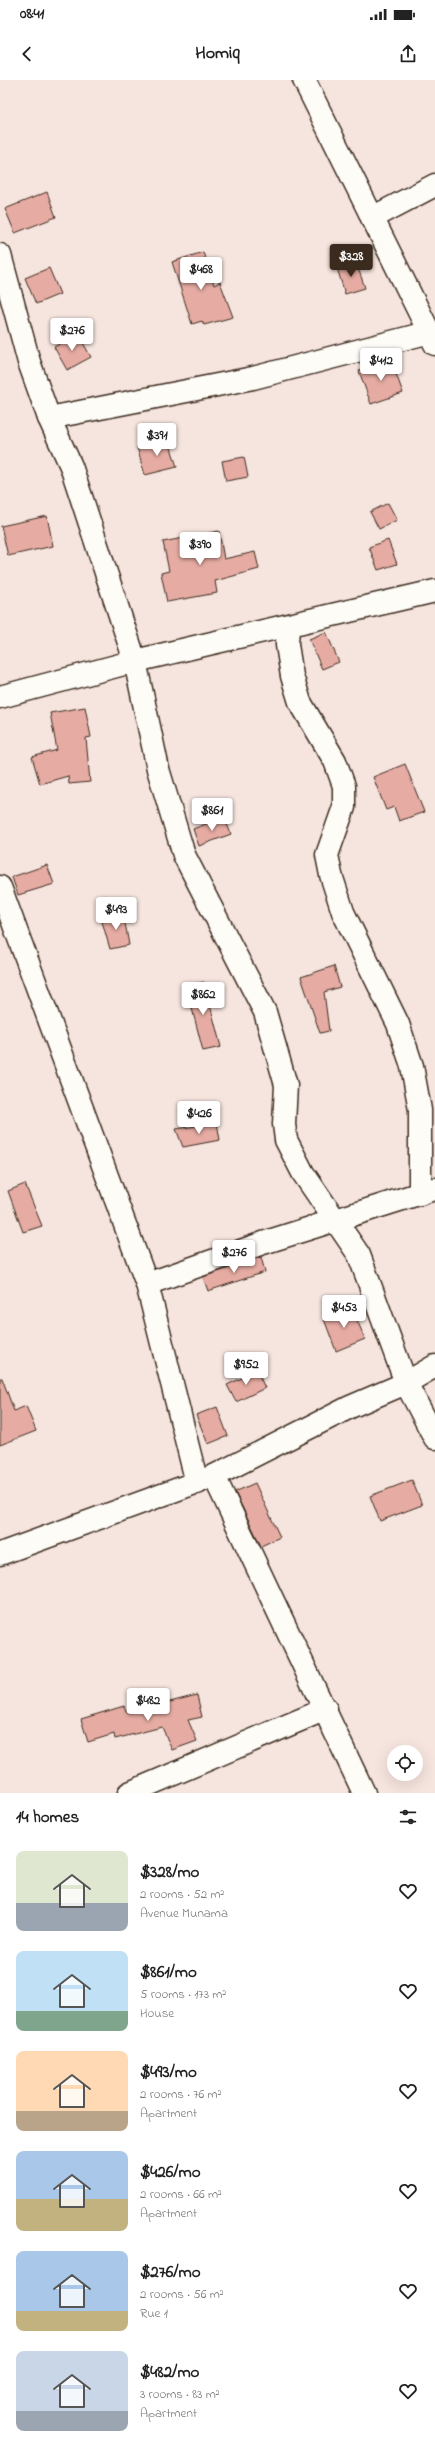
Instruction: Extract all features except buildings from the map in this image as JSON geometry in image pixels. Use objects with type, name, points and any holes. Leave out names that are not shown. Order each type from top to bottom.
[{"type":"street","points":[[49,418],[253,378],[433,338],[304,80]]},
{"type":"street","points":[[372,218],[435,185]]},
{"type":"street","points":[[0,256],[29,362],[49,418],[71,466],[135,661],[158,769],[184,855],[265,1012],[286,1085],[286,1140],[303,1173],[359,1255],[406,1383],[435,1438]]},
{"type":"street","points":[[0,697],[135,661],[435,591]]},
{"type":"street","points":[[147,1284],[263,1243],[337,1221],[428,1191],[420,1110],[412,1066],[398,1024],[343,912],[331,875],[327,855],[344,808],[344,786],[335,761],[300,702],[291,668],[287,645],[288,626]]},
{"type":"street","points":[[0,887],[147,1284],[206,1479],[326,1709],[364,1793]]},
{"type":"street","points":[[0,1554],[206,1479],[350,1407],[406,1383],[435,1366]]},
{"type":"street","points":[[129,1793],[326,1709]]}]
